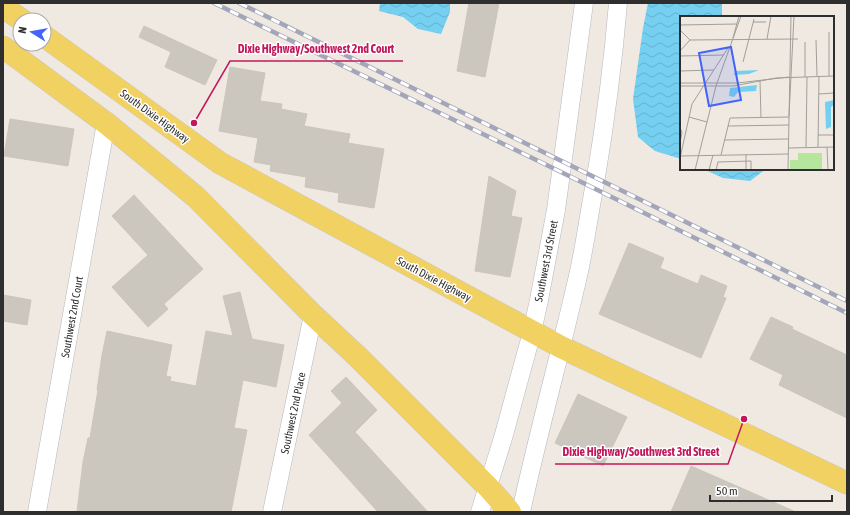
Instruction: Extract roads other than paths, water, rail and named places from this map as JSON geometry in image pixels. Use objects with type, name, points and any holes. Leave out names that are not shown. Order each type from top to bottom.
[{"type":"main road","points":[[3,7],[12,13]]},
{"type":"main road","name":"South Dixie Highway","points":[[52,42],[220,163],[561,347],[847,483]]},
{"type":"main road","points":[[3,47],[106,123],[196,197],[313,315],[358,357],[488,487],[510,512]]},
{"type":"street","name":"Southwest 3rd Street","points":[[480,512],[503,438],[532,332],[539,300],[556,210],[584,3]]},
{"type":"street","points":[[521,512],[535,448],[578,275],[602,139],[610,84],[618,3]]},
{"type":"street","name":"Southwest 2nd Court","points":[[37,512],[106,123]]},
{"type":"street","name":"Southwest 2nd Place","points":[[272,512],[313,315]]},
{"type":"water","points":[[380,3],[450,3],[450,12],[441,34],[418,29],[403,17],[379,11]]},
{"type":"water","points":[[648,3],[722,3],[722,16],[680,16],[680,159],[655,151],[638,137],[633,99]]},
{"type":"water","points":[[705,170],[765,170],[750,181],[723,178]]},
{"type":"railway","points":[[214,3],[847,313]]},
{"type":"railway","points":[[239,3],[847,301]]},
{"type":"place","name":"Dixie Highway/Southwest 2nd Court","points":[[194,123]]},
{"type":"place","name":"Dixie Highway/Southwest 3rd Street","points":[[744,419]]}]
